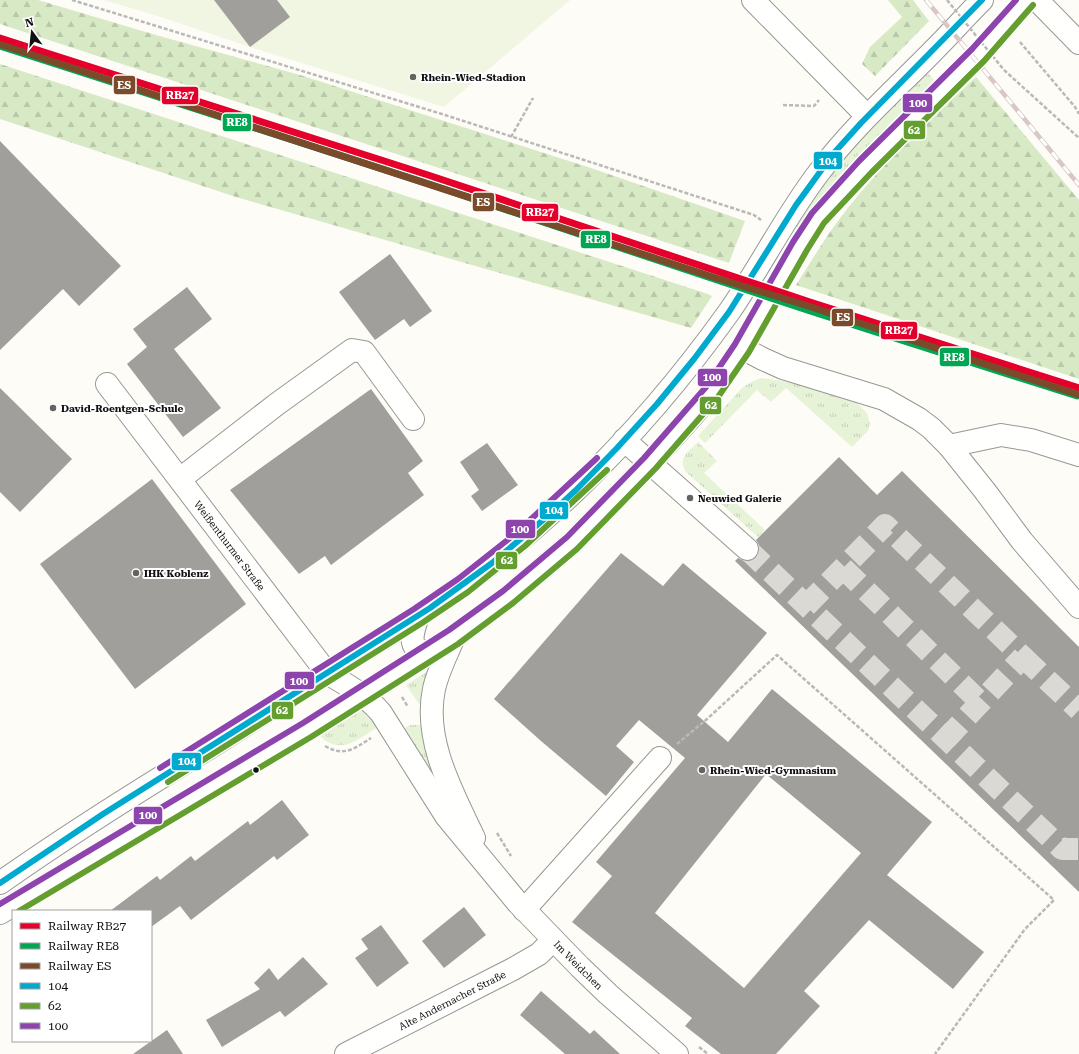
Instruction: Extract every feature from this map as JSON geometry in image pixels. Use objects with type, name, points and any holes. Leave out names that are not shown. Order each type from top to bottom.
[{"type":"street","points":[[753,0],[867,116]]},
{"type":"street","points":[[0,883],[148,785],[418,616],[463,586],[520,540],[577,488],[649,413],[694,359],[729,312],[778,232],[821,169],[867,116],[982,0]]},
{"type":"street","points":[[0,913],[308,730],[431,652],[508,597],[572,543],[650,463],[694,414],[742,348],[800,246],[818,218],[865,167],[978,55],[1027,0]]},
{"type":"street","points":[[1037,0],[1079,43]]},
{"type":"street","points":[[742,348],[783,368],[884,399],[919,418],[949,446],[1022,541],[1079,607]]},
{"type":"street","points":[[180,479],[277,404],[352,350],[364,352],[413,419]]},
{"type":"street","name":"Weißenthurmer Straße","points":[[107,384],[327,673],[363,695]]},
{"type":"street","points":[[949,446],[1001,435],[1031,440],[1079,455]]},
{"type":"street","points":[[624,440],[747,549]]},
{"type":"street","points":[[418,616],[412,641],[416,647],[422,651],[431,652]]},
{"type":"street","name":"Im Weidchen","points":[[454,637],[434,689],[432,703],[433,726],[438,753],[444,771],[488,867]]},
{"type":"street","name":"Im Weidchen","points":[[363,695],[373,703],[390,726],[446,816],[524,910],[608,994],[686,1050]]},
{"type":"street","points":[[524,910],[660,758]]},
{"type":"street","name":"Alte Andernacher Straße","points":[[346,1054],[513,969],[539,954],[553,940]]},
{"type":"path","points":[[72,0],[511,137],[754,216],[778,232]]},
{"type":"path","points":[[947,0],[1004,70],[1079,138]]},
{"type":"path","points":[[1006,24],[1075,107],[1079,114]]},
{"type":"path","points":[[783,105],[814,106],[822,97]]},
{"type":"path","points":[[511,137],[533,98]]},
{"type":"path","points":[[660,758],[707,719],[776,655],[1054,900],[1025,929],[935,1054]]},
{"type":"path","points":[[308,730],[315,741],[328,748],[342,752],[352,750],[390,726]]},
{"type":"path","points":[[494,829],[514,860]]},
{"type":"path","points":[[686,1050],[708,1054]]},
{"type":"green space","points":[[0,0],[38,0],[300,75],[591,168],[745,221],[729,263],[0,24]]},
{"type":"green space","name":"Rhein-Wied-Stadion","points":[[104,0],[570,0],[444,107]]},
{"type":"green space","points":[[888,0],[913,0],[929,21],[875,76],[862,64],[870,47],[902,17]]},
{"type":"green space","points":[[0,64],[712,296],[691,328],[236,197],[0,119]]},
{"type":"green space","points":[[924,69],[937,83],[797,231],[796,224],[833,167]]},
{"type":"green space","points":[[976,77],[1079,200],[1079,379],[796,285],[833,227],[862,191],[909,141]]},
{"type":"green space","points":[[762,378],[795,383],[856,402],[867,413],[870,423],[868,431],[852,447],[786,388],[771,402],[757,390],[705,443],[698,436],[743,387]]},
{"type":"green space","points":[[698,442],[717,461],[704,473],[765,530],[758,537],[686,472],[683,459],[687,452]]},
{"type":"green space","points":[[431,669],[422,708],[406,685]]},
{"type":"green space","points":[[367,710],[381,725],[351,743],[336,745],[328,742],[320,736],[361,711]]},
{"type":"green space","points":[[410,725],[423,725],[434,770],[428,775],[401,730]]},
{"type":"building","points":[[214,0],[277,0],[290,17],[250,47]]},
{"type":"building","points":[[0,141],[121,266],[79,306],[63,289],[0,350]]},
{"type":"building","points":[[390,254],[432,311],[410,327],[404,319],[375,340],[339,292]]},
{"type":"building","points":[[187,287],[212,319],[174,349],[221,408],[183,437],[127,364],[147,347],[133,329]]},
{"type":"building","points":[[0,388],[72,459],[20,512],[0,492]]},
{"type":"building","points":[[371,389],[423,461],[408,473],[424,495],[331,565],[325,556],[299,574],[230,490]]},
{"type":"building","points":[[487,443],[518,485],[482,511],[471,496],[479,490],[460,462]]},
{"type":"building","points":[[839,457],[877,495],[902,471],[1079,647],[1079,892],[735,561],[738,558],[744,561],[751,561],[756,558],[759,551],[759,545],[756,540]]},
{"type":"building","points":[[152,479],[246,604],[135,689],[40,564]]},
{"type":"building","points":[[621,553],[663,586],[683,563],[767,633],[697,715],[728,742],[772,689],[932,822],[887,875],[984,952],[953,989],[869,920],[804,991],[820,1006],[776,1054],[721,1054],[685,1026],[692,1018],[572,922],[612,876],[596,862],[685,758],[639,720],[616,746],[634,762],[606,796],[494,699]],"holes":[[[766,774],[861,853],[744,988],[655,913]]]},
{"type":"building","points":[[282,800],[309,835],[277,860],[274,856],[191,920],[180,906],[152,926],[152,910],[111,910],[157,876],[160,880],[191,856],[195,861],[248,821],[250,825]]},
{"type":"building","points":[[464,907],[486,935],[444,968],[422,941]]},
{"type":"building","points":[[381,925],[409,963],[377,987],[355,958],[368,949],[361,939]]},
{"type":"building","points":[[303,957],[328,984],[285,1017],[280,1011],[222,1047],[206,1020],[260,989],[254,983],[269,968],[278,980]]},
{"type":"building","points":[[541,991],[590,1034],[594,1030],[620,1054],[565,1054],[520,1015]]},
{"type":"building","points":[[167,1030],[183,1054],[133,1054]]},
{"type":"tunnel","points":[[806,606],[885,525],[1023,657],[946,739]]},
{"type":"tunnel","points":[[747,549],[1062,849],[1078,849],[1079,847]]},
{"type":"tunnel","points":[[843,568],[980,702]]},
{"type":"tunnel","points":[[1023,657],[1079,710]]},
{"type":"railway","points":[[926,0],[1079,185]]},
{"type":"rail line","name":"RB27","points":[[0,38],[428,175],[810,302],[1079,388]]},
{"type":"rail line","name":"ES","points":[[2,45],[1079,395]]},
{"type":"rail line","name":"RE8","points":[[0,46],[426,183],[807,310],[1077,396]]},
{"type":"transit line","name":"104","points":[[0,883],[103,814],[430,608],[492,563],[549,515],[617,448],[657,404],[694,359],[729,312],[796,205],[833,154],[861,123],[982,0]]},
{"type":"transit line","name":"100","points":[[0,904],[303,723],[449,630],[503,591],[567,537],[644,458],[706,387],[735,344],[793,242],[812,213],[859,161],[972,49],[1016,0]]},
{"type":"transit line","name":"62","points":[[21,910],[311,737],[458,644],[513,603],[577,549],[656,468],[718,397],[749,352],[824,223],[871,173],[984,61],[1033,5]]},
{"type":"transit line","name":"100","points":[[160,768],[414,609],[458,579],[515,534],[597,458]]},
{"type":"transit line","name":"62","points":[[168,782],[422,623],[468,592],[525,546],[607,470]]},
{"type":"place","name":"Rhein-Wied-Stadion","points":[[413,77]]},
{"type":"place","name":"David-Roentgen-Schule","points":[[53,408]]},
{"type":"place","name":"Neuwied Galerie","points":[[690,498]]},
{"type":"place","name":"IHK Koblenz","points":[[136,573]]},
{"type":"place","name":"Rhein-Wied-Gymnasium","points":[[702,770]]}]
